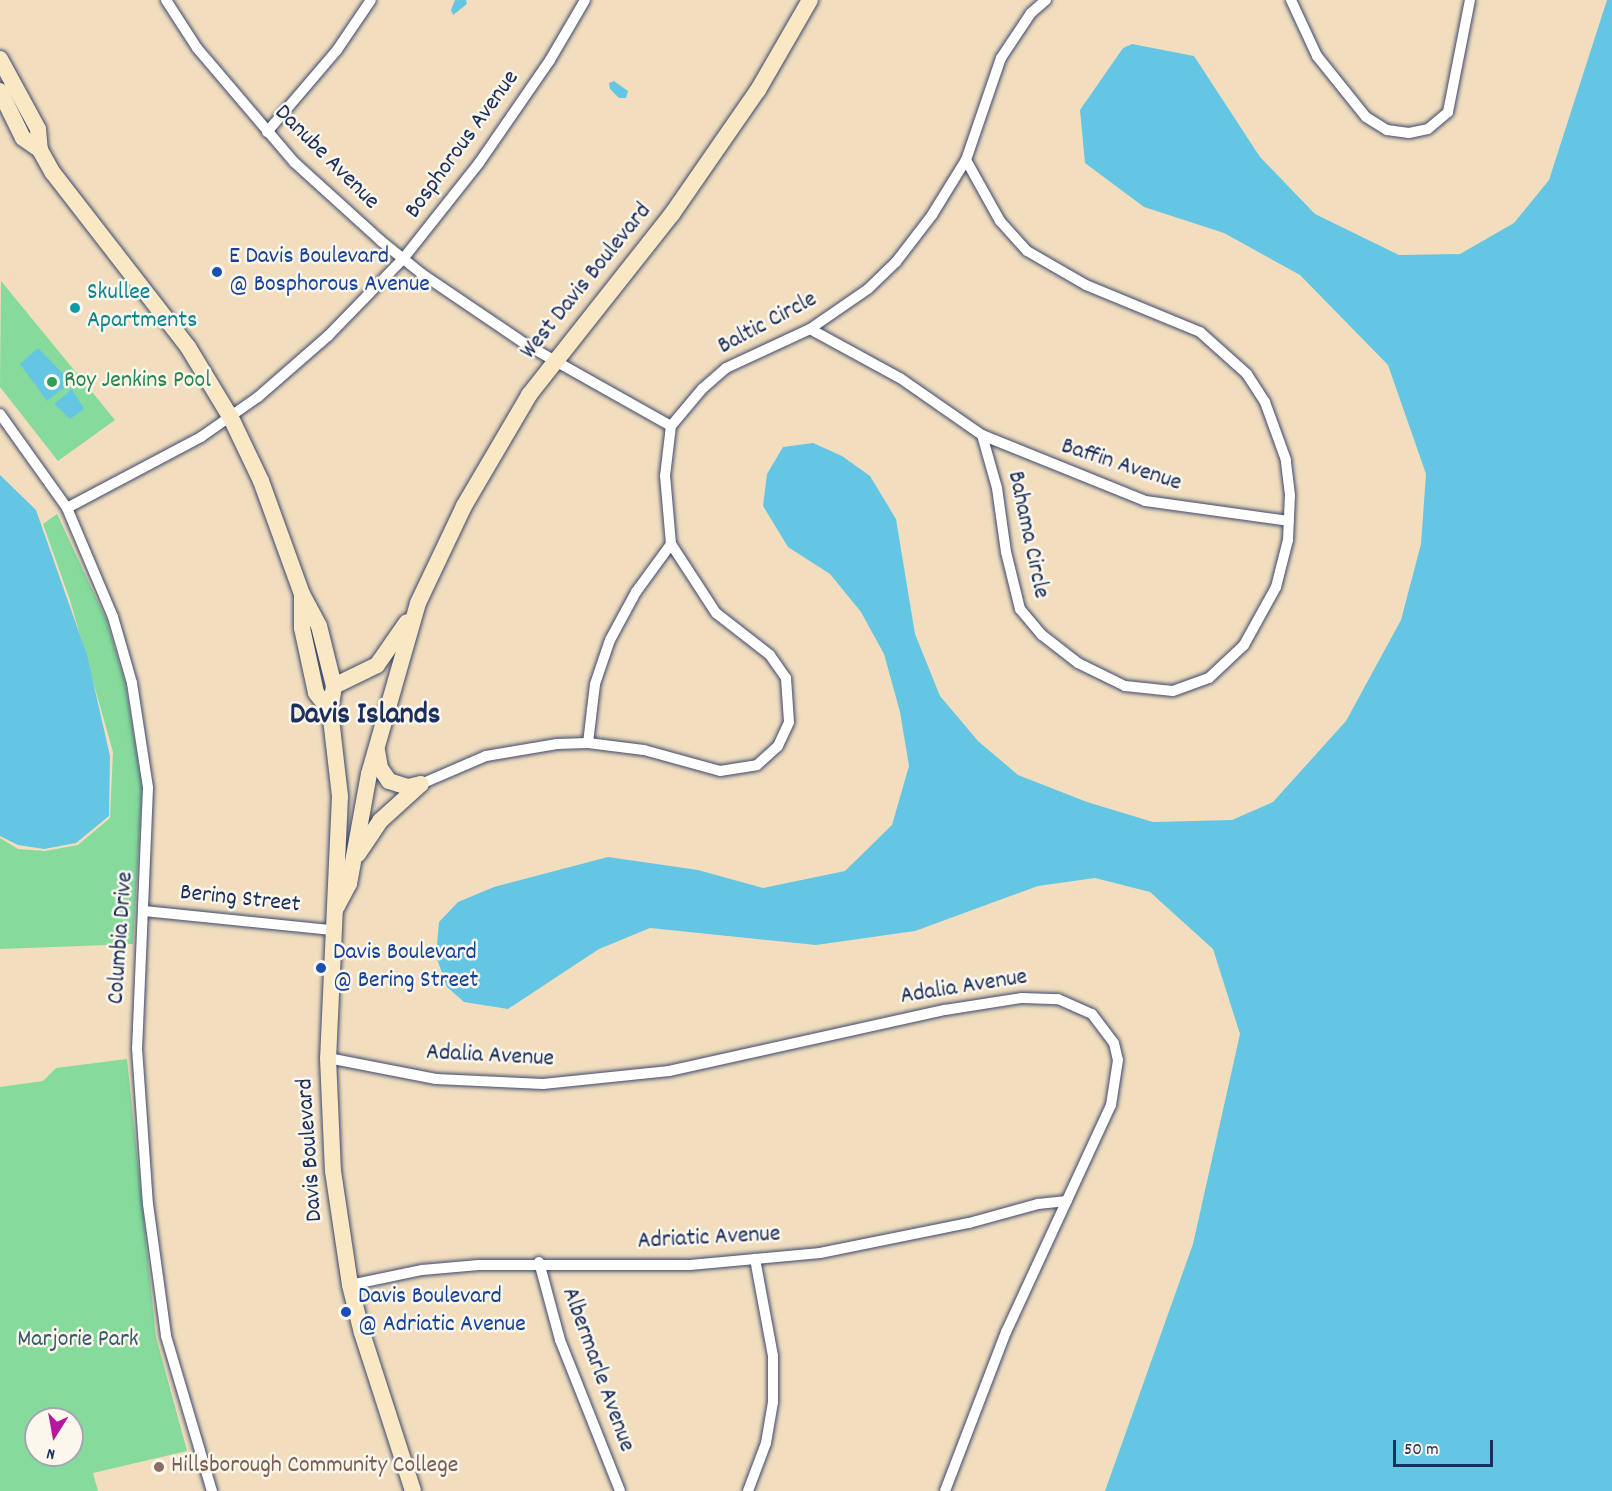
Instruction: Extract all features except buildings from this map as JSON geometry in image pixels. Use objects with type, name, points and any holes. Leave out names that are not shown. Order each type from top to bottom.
[{"type":"street","name":"Danube Avenue","points":[[166,0],[197,48],[267,132],[322,190],[403,259],[553,361],[671,426]]},
{"type":"street","points":[[267,132],[337,50],[371,0]]},
{"type":"street","name":"Bosphorous Avenue","points":[[67,508],[138,473],[231,418],[328,336],[403,259],[492,146],[585,0]]},
{"type":"street","name":"West Davis Boulevard","points":[[334,686],[377,665],[418,603],[485,467],[553,361],[678,205],[758,90],[810,0]]},
{"type":"street","name":"Baltic Circle","points":[[671,426],[702,389],[726,368],[810,329],[868,289],[896,262],[932,215],[966,160],[1000,58],[1031,13],[1046,0]]},
{"type":"street","points":[[1292,0],[1317,56],[1366,117],[1377,126],[1409,134],[1428,129],[1448,112],[1470,0]]},
{"type":"street","points":[[0,58],[38,129],[40,150]]},
{"type":"street","points":[[0,91],[23,138],[40,150],[86,218],[188,347],[231,418],[261,481],[302,594],[319,626],[334,686],[330,710]]},
{"type":"street","name":"Bahama Circle","points":[[966,160],[1000,221],[1027,251],[1086,285],[1184,322],[1215,343],[1247,374],[1265,402],[1286,460],[1289,521],[1285,556],[1270,602],[1244,645],[1222,669],[1193,686],[1173,691],[1125,686],[1078,663],[1042,635],[1020,609],[1006,552],[997,488],[982,435]]},
{"type":"street","points":[[810,329],[900,378],[982,435]]},
{"type":"street","name":"Columbia Drive","points":[[0,414],[67,508],[113,617],[132,683],[148,788],[137,1048],[148,1204],[166,1336],[212,1491]]},
{"type":"street","points":[[376,748],[380,768],[389,782],[408,787],[421,784],[486,756],[588,743],[644,750],[731,771],[750,767],[768,757],[784,734],[791,707],[780,668],[716,613],[671,544],[665,476],[671,426]]},
{"type":"street","name":"Baffin Avenue","points":[[982,435],[1145,501],[1289,521]]},
{"type":"street","points":[[588,743],[595,684],[610,640],[636,592],[671,544]]},
{"type":"street","points":[[302,594],[302,628],[316,693],[330,710]]},
{"type":"street","name":"West Davis Boulevard","points":[[333,921],[347,891],[364,796],[418,603]]},
{"type":"street","name":"Davis Boulevard","points":[[330,710],[340,796],[328,1058],[333,1171],[350,1285],[390,1428],[413,1491]]},
{"type":"street","points":[[354,860],[380,821],[421,784]]},
{"type":"street","name":"Bering Street","points":[[144,912],[333,921]]},
{"type":"street","name":"Adalia Avenue","points":[[328,1058],[436,1079],[481,1083],[563,1082],[669,1071],[734,1060],[945,1010],[1022,998],[1058,999],[1092,1014],[1114,1043],[1118,1060],[1111,1105],[987,1376],[945,1491]]},
{"type":"street","name":"Adriatic Avenue","points":[[350,1285],[422,1270],[539,1262],[690,1265],[820,1253],[895,1239],[1038,1204],[1067,1202]]},
{"type":"street","points":[[748,1491],[766,1443],[773,1402],[773,1356],[755,1259]]},
{"type":"street","name":"Albermarle Avenue","points":[[539,1262],[560,1340],[620,1491]]},
{"type":"green space","points":[[1,281],[115,420],[58,461],[0,387]]},
{"type":"green space","points":[[57,514],[106,619],[125,683],[142,788],[133,944],[0,949],[0,838],[18,849],[45,851],[78,845],[110,818],[113,752],[70,600],[43,524]]},
{"type":"green space","name":"Marjorie Park","points":[[127,1059],[156,1337],[187,1451],[93,1473],[98,1491],[0,1491],[0,1087],[43,1081],[56,1068]]},
{"type":"water","points":[[455,0],[466,0],[467,4],[453,15],[451,10]]},
{"type":"water","points":[[1607,0],[1612,0],[1612,1491],[1105,1491],[1193,1244],[1240,1034],[1213,949],[1150,892],[1095,878],[1038,886],[915,931],[816,945],[650,928],[599,949],[508,1009],[464,1002],[447,987],[436,956],[439,922],[458,902],[494,887],[608,857],[698,870],[763,888],[845,871],[892,825],[909,766],[900,712],[884,654],[861,612],[830,574],[788,547],[763,506],[767,474],[783,447],[813,443],[842,456],[870,476],[896,519],[915,634],[940,696],[978,741],[1018,775],[1087,802],[1153,822],[1232,820],[1273,802],[1346,721],[1401,620],[1421,544],[1426,474],[1388,365],[1300,275],[1224,233],[1144,207],[1085,163],[1080,110],[1123,48],[1132,44],[1194,56],[1260,157],[1315,214],[1399,255],[1460,254],[1514,223],[1549,180]]},
{"type":"water","points":[[614,81],[628,91],[626,98],[619,98],[610,89],[609,83]]},
{"type":"water","points":[[38,348],[71,382],[47,401],[20,364]]},
{"type":"water","points":[[72,389],[84,409],[70,419],[54,404]]},
{"type":"water","points":[[0,475],[36,510],[87,655],[110,756],[109,816],[76,843],[44,849],[18,845],[0,836]]},
{"type":"place","name":"E Davis Boulevard @ Bosphorous Avenue","points":[[217,272]]},
{"type":"place","name":"Skullee Apartments","points":[[75,308]]},
{"type":"place","name":"Roy Jenkins Pool","points":[[52,382]]},
{"type":"place","name":"Davis Boulevard @ Bering Street","points":[[321,968]]},
{"type":"place","name":"Davis Boulevard @ Adriatic Avenue","points":[[346,1312]]},
{"type":"place","name":"Hillsborough Community College","points":[[159,1467]]},
{"type":"district","name":"Davis Islands","points":[[365,717]]}]
